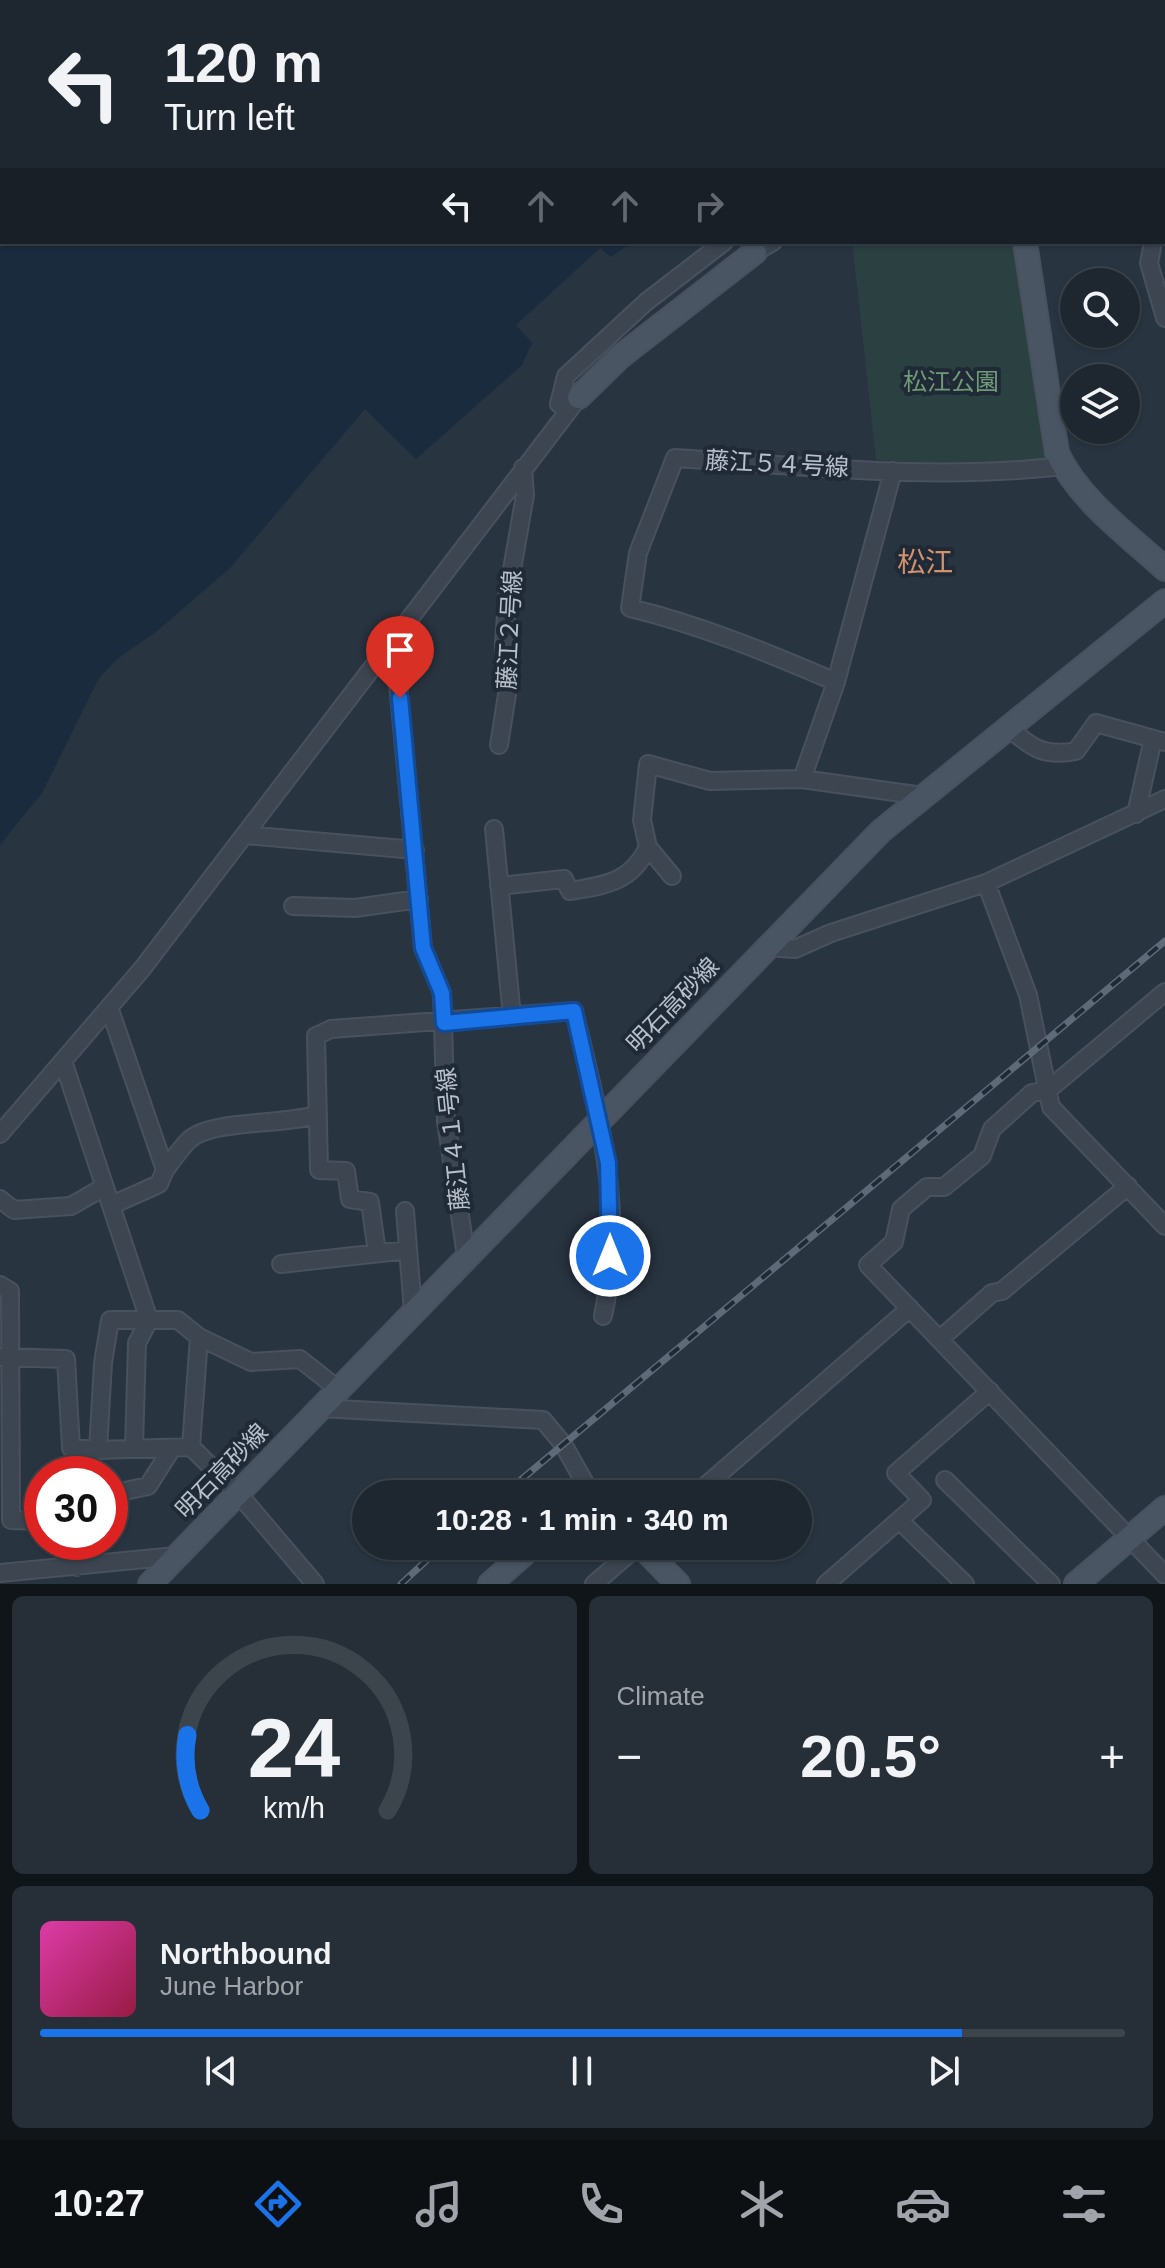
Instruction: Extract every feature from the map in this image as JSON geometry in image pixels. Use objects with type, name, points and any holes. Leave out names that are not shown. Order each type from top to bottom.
[{"type":"main road","points":[[1025,244],[1053,430],[1063,466],[1098,508],[1165,569]]},
{"type":"main road","points":[[569,400],[764,247]]},
{"type":"main road","name":"明石高砂線","points":[[150,1584],[881,831],[1165,601]]},
{"type":"main road","points":[[1076,1584],[1165,1508]]},
{"type":"main road","points":[[490,1584],[517,1560]]},
{"type":"main road","points":[[654,1560],[678,1584]]},
{"type":"street","points":[[0,1134],[109,1007],[394,642],[523,468],[569,400],[566,376],[646,302],[721,244]]},
{"type":"street","points":[[1153,244],[1149,263],[1165,318]]},
{"type":"street","name":"藤江５４号線","points":[[836,682],[761,649],[678,620],[630,608],[638,553],[675,458],[893,471]]},
{"type":"street","points":[[802,779],[836,682],[893,471],[1008,472],[1063,466]]},
{"type":"street","name":"藤江２号線","points":[[499,745],[508,688],[504,645],[507,598],[525,495],[523,468]]},
{"type":"street","name":"藤江４１号線","points":[[394,642],[423,948],[442,993],[446,1121],[466,1256]]},
{"type":"street","points":[[1008,727],[1033,750],[1056,755],[1076,751],[1096,723],[1159,740],[1136,814]]},
{"type":"street","points":[[672,876],[648,847],[642,820],[648,764],[710,781],[802,779],[923,796]]},
{"type":"street","points":[[766,947],[795,949],[831,933],[986,883],[1165,799]]},
{"type":"street","points":[[494,829],[512,1017]]},
{"type":"street","points":[[245,835],[415,850]]},
{"type":"street","points":[[499,886],[564,879],[570,891],[612,884],[639,865],[648,847]]},
{"type":"street","points":[[986,883],[1028,995],[1051,1107],[1165,1226]]},
{"type":"street","points":[[293,906],[355,908],[419,899]]},
{"type":"street","points":[[1165,992],[1048,1090],[1032,1093],[992,1129],[982,1156],[944,1187],[927,1187],[901,1209],[894,1242],[868,1265],[1165,1575]]},
{"type":"street","points":[[109,1007],[165,1170]]},
{"type":"street","points":[[377,1253],[370,1202],[350,1199],[346,1171],[319,1170],[316,1036],[331,1029],[574,1011],[600,1119],[611,1196],[610,1285],[603,1316]]},
{"type":"street","points":[[63,1061],[149,1320],[137,1343],[134,1448]]},
{"type":"street","points":[[112,1205],[159,1184],[165,1170],[190,1138],[231,1125],[295,1122],[318,1114]]},
{"type":"street","points":[[940,1339],[992,1293],[1002,1291],[1128,1186]]},
{"type":"street","points":[[0,1199],[14,1210],[71,1206],[104,1187]]},
{"type":"street","points":[[405,1211],[413,1311]]},
{"type":"street","points":[[281,1264],[408,1250]]},
{"type":"street","points":[[0,1285],[10,1291],[4,1357],[11,1520],[24,1520]]},
{"type":"street","points":[[712,1480],[910,1308]]},
{"type":"street","points":[[98,1450],[103,1363],[110,1320],[178,1320],[199,1337],[251,1362],[300,1359],[338,1389]]},
{"type":"street","points":[[199,1337],[191,1447],[237,1492],[315,1584]]},
{"type":"street","points":[[4,1357],[66,1359],[71,1448],[171,1450],[191,1447]]},
{"type":"street","points":[[826,1584],[922,1500],[896,1473],[990,1391]]},
{"type":"street","points":[[319,1408],[543,1420],[563,1444],[583,1480]]},
{"type":"street","points":[[128,1490],[148,1486],[171,1450]]},
{"type":"street","points":[[945,1480],[1051,1584]]},
{"type":"street","points":[[899,1520],[965,1584]]},
{"type":"street","points":[[0,1573],[176,1556]]},
{"type":"street","points":[[77,1567],[78,1560]]},
{"type":"street","points":[[594,1584],[623,1560]]},
{"type":"green space","name":"松江公園","points":[[852,244],[1014,244],[1041,431],[1047,451],[1043,461],[987,467],[876,460]]},
{"type":"water","points":[[0,244],[629,244],[611,257],[600,248],[516,325],[532,343],[522,365],[416,459],[365,409],[230,568],[157,631],[117,659],[99,678],[42,793],[0,845]]},
{"type":"railway","points":[[521,1480],[1165,941]]},
{"type":"railway","points":[[401,1584],[427,1560]]},
{"type":"district","name":"松江","points":[[925,562]]},
{"type":"route","points":[[400,698],[423,948],[442,993],[444,1023],[574,1011],[608,1163],[610,1256]]}]
